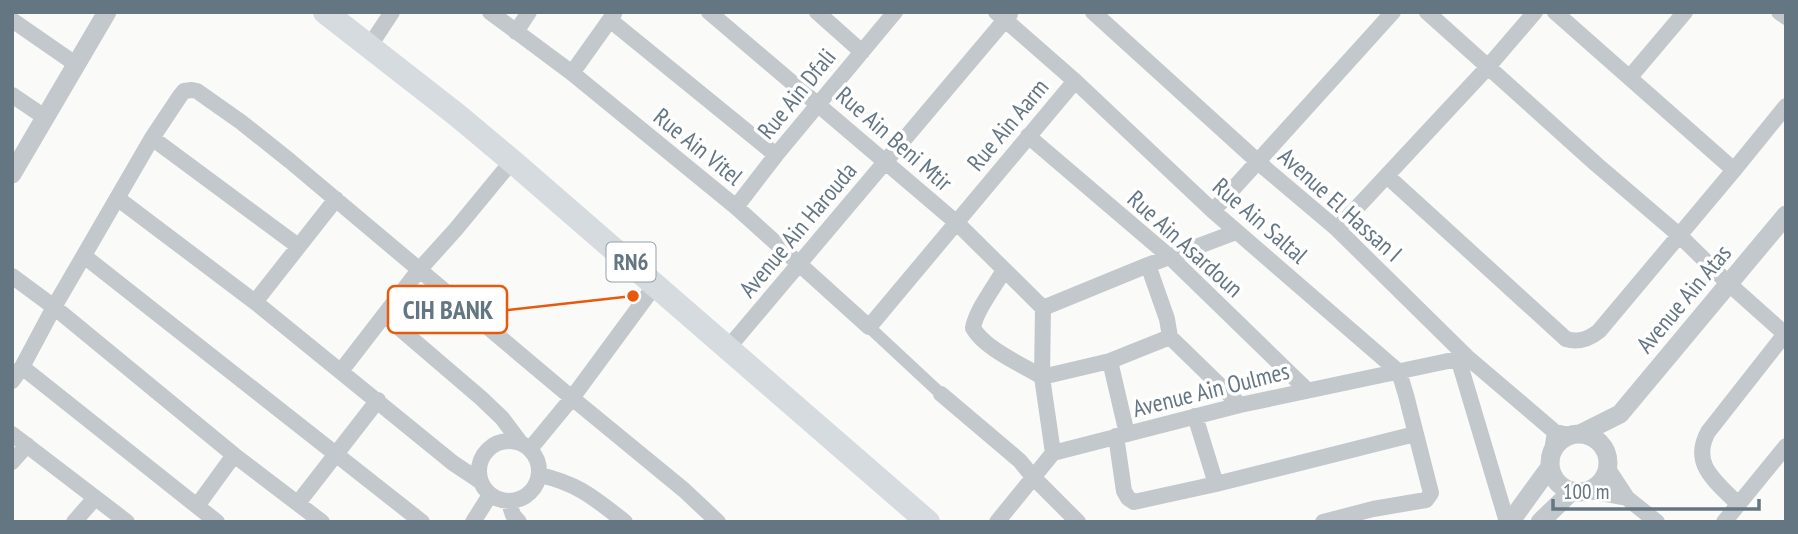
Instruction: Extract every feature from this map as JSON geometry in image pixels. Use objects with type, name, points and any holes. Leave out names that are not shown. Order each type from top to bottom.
[{"type":"main road","name":"RN6","points":[[325,12],[512,161],[928,522]]},
{"type":"street","points":[[369,47],[392,12]]},
{"type":"street","name":"Rue Ain Vitel","points":[[490,12],[572,73],[736,207],[869,327]]},
{"type":"street","points":[[516,32],[529,12]]},
{"type":"street","name":"Rue Ain Beni Mtir","points":[[709,12],[957,223],[1043,308]]},
{"type":"street","points":[[817,12],[862,51]]},
{"type":"street","name":"Rue Ain Dfali","points":[[736,207],[895,12]]},
{"type":"street","name":"Avenue El Hassan I","points":[[1093,12],[1257,161],[1337,229],[1462,358],[1568,434]]},
{"type":"street","points":[[1213,211],[1393,12]]},
{"type":"street","points":[[1427,12],[1487,68],[1679,235],[1785,334],[1703,441],[1704,468],[1738,504]]},
{"type":"street","points":[[1337,229],[1487,68],[1535,12]]},
{"type":"street","points":[[1555,12],[1734,170]]},
{"type":"street","points":[[1630,78],[1685,12]]},
{"type":"street","points":[[1779,12],[1786,17]]},
{"type":"street","points":[[12,174],[105,13]]},
{"type":"street","name":"Rue Ain Saltal","points":[[1004,15],[1236,232],[1399,372]]},
{"type":"street","name":"Avenue Ain Harouda","points":[[728,348],[886,162],[1004,15]]},
{"type":"street","points":[[572,73],[613,16],[776,155]]},
{"type":"street","points":[[12,20],[77,65]]},
{"type":"street","name":"Rue Ain Aarm","points":[[869,327],[1075,81]]},
{"type":"street","points":[[12,382],[152,138],[184,91],[192,90],[241,122],[335,199],[684,490],[718,522]]},
{"type":"street","points":[[12,95],[46,118]]},
{"type":"street","points":[[1387,176],[1566,339],[1576,342],[1599,331],[1786,106]]},
{"type":"street","name":"Rue Ain Asardoun","points":[[1028,136],[1170,257],[1307,390]]},
{"type":"street","points":[[152,138],[298,246]]},
{"type":"street","points":[[341,371],[419,270],[512,161]]},
{"type":"street","points":[[117,198],[255,302],[453,463],[480,481],[490,495],[509,503],[525,498],[535,488],[540,475],[539,462],[502,418],[481,398],[384,315]]},
{"type":"street","points":[[255,302],[335,199]]},
{"type":"street","name":"Avenue Ain Atas","points":[[1620,414],[1786,215]]},
{"type":"street","points":[[997,522],[1053,453],[1042,377],[1043,308],[1236,232]]},
{"type":"street","points":[[84,256],[422,522]]},
{"type":"street","points":[[1148,265],[1167,319],[1170,337],[1240,405]]},
{"type":"street","points":[[1004,270],[979,312],[973,328],[982,339],[1042,377],[1110,361],[1170,337]]},
{"type":"street","points":[[12,276],[54,307],[234,455],[322,522]]},
{"type":"street","points":[[525,446],[572,398],[656,284]]},
{"type":"street","points":[[869,327],[942,394],[1000,442],[1078,522]]},
{"type":"street","points":[[1462,358],[1509,522]]},
{"type":"street","name":"Avenue Ain Oulmes","points":[[1053,453],[1240,405],[1462,358]]},
{"type":"street","points":[[1110,361],[1122,435],[1124,491],[1130,500],[1139,502],[1216,485],[1416,435]]},
{"type":"street","points":[[22,367],[217,522]]},
{"type":"street","points":[[1322,522],[1376,515],[1426,500],[1431,493],[1399,372]]},
{"type":"street","points":[[298,503],[378,400]]},
{"type":"street","points":[[1509,522],[1550,462],[1554,448],[1561,440],[1568,434],[1620,414]]},
{"type":"street","points":[[1540,522],[1570,493],[1601,483],[1620,414]]},
{"type":"street","points":[[1195,416],[1216,485]]},
{"type":"street","points":[[12,434],[127,522]]},
{"type":"street","points":[[1568,434],[1595,439],[1601,444],[1608,464],[1627,498],[1657,522]]},
{"type":"street","points":[[480,481],[479,467],[484,454],[494,445],[507,441],[525,446]]},
{"type":"street","points":[[12,462],[27,445]]},
{"type":"street","points":[[1724,522],[1786,446]]},
{"type":"street","points":[[197,506],[234,455]]},
{"type":"street","points":[[1550,462],[1553,477],[1560,485],[1627,498]]},
{"type":"street","points":[[540,475],[573,485],[625,522]]},
{"type":"street","points":[[472,522],[490,495]]},
{"type":"street","points":[[74,522],[95,498]]},
{"type":"street","points":[[509,503],[519,522]]},
{"type":"place","name":"CIH BANK","points":[[633,296]]}]
